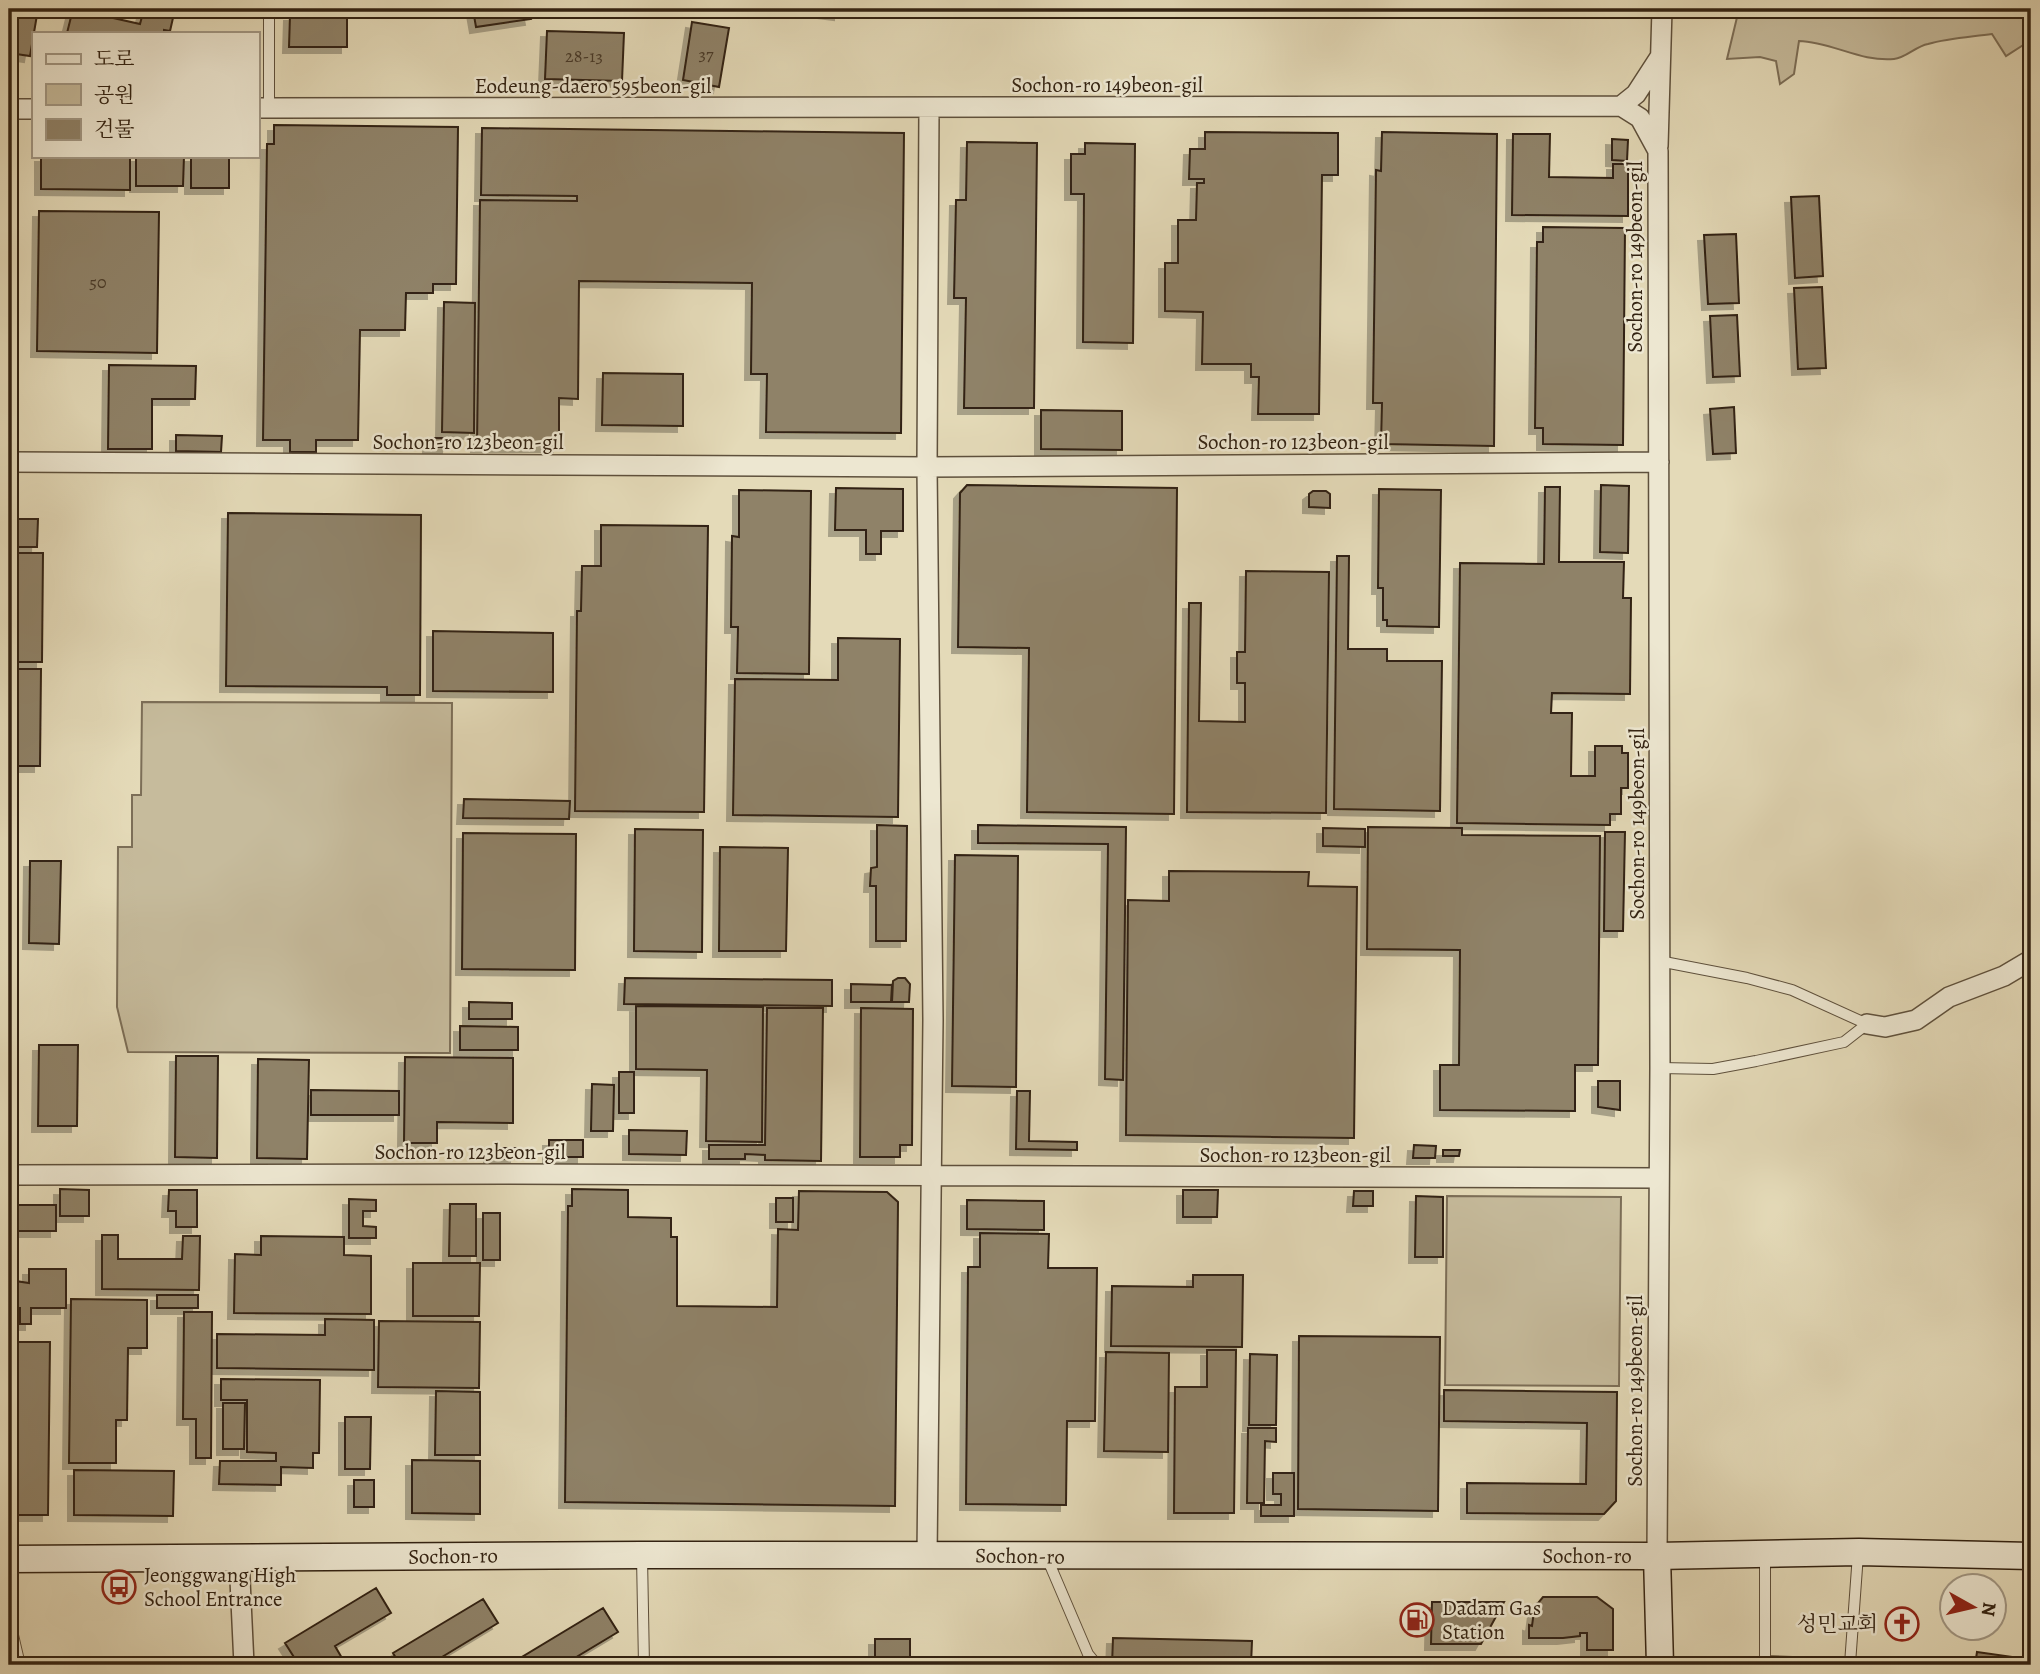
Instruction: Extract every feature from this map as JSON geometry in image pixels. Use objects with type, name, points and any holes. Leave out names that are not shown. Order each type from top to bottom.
[{"type":"street","points":[[1658,151],[1662,9]]},
{"type":"street","points":[[1621,106],[1636,94],[1660,57]]},
{"type":"street","name":"Sochon-ro 149beon-gil","points":[[929,108],[1621,106],[1640,118],[1658,151],[1660,1068],[1657,1556]]},
{"type":"street","name":"Eodeung-daero 595beon-gil","points":[[263,108],[929,108]]},
{"type":"street","points":[[927,1556],[933,1020],[927,467],[929,108]]},
{"type":"street","points":[[9,109],[32,109]]},
{"type":"street","name":"Sochon-ro 123beon-gil","points":[[9,462],[927,467],[1659,462]]},
{"type":"street","points":[[1867,1024],[1885,1027],[1916,1020],[1948,997],[2004,976],[2031,960]]},
{"type":"street","name":"Sochon-ro 123beon-gil","points":[[9,1175],[1658,1178]]},
{"type":"street","name":"Sochon-ro","points":[[9,1559],[642,1555],[1657,1556],[1858,1552],[2031,1556]]},
{"type":"street","points":[[1657,1556],[1660,1665]]},
{"type":"street","points":[[239,1558],[244,1665]]},
{"type":"lane","points":[[263,108],[268,9]]},
{"type":"lane","points":[[1659,961],[1793,990],[1867,1024],[1844,1042],[1756,1061],[1713,1069],[1660,1068]]},
{"type":"lane","points":[[1765,1553],[1765,1661],[1850,1664],[1858,1552]]},
{"type":"lane","points":[[642,1555],[644,1665]]},
{"type":"lane","points":[[1046,1556],[1088,1654],[1097,1665]]},
{"type":"lane","points":[[9,1618],[20,1665]]},
{"type":"green space","points":[[1739,9],[2031,9],[2031,40],[2006,56],[1992,34],[1924,45],[1894,59],[1869,58],[1799,41],[1794,74],[1780,84],[1776,61],[1760,57],[1727,59]]},
{"type":"green space","points":[[142,702],[452,703],[450,1053],[128,1052],[117,1007],[118,847],[132,847],[132,795],[141,795]]},
{"type":"green space","points":[[1447,1196],[1621,1197],[1619,1386],[1445,1385]]},
{"type":"building","points":[[9,9],[38,9],[30,56],[9,53]]},
{"type":"building","points":[[73,9],[140,24],[144,9],[175,9],[170,31],[67,32]]},
{"type":"building","points":[[529,9],[531,19],[476,27],[473,10]]},
{"type":"building","points":[[824,9],[840,9],[840,14],[824,12]]},
{"type":"building","points":[[290,15],[347,15],[347,47],[289,47]]},
{"type":"building","points":[[692,22],[729,28],[719,87],[683,80]]},
{"type":"building","points":[[547,31],[624,33],[622,81],[545,79]]},
{"type":"building","points":[[274,125],[458,127],[456,284],[433,284],[433,293],[406,293],[405,330],[360,330],[358,440],[316,440],[316,452],[290,452],[290,440],[263,440],[267,144],[274,144]]},
{"type":"building","points":[[482,128],[904,133],[901,433],[766,432],[767,374],[751,374],[752,283],[579,281],[578,399],[559,398],[559,446],[477,446],[480,200],[577,201],[577,196],[481,195]]},
{"type":"building","points":[[1205,132],[1338,133],[1338,175],[1322,175],[1319,414],[1258,414],[1259,377],[1251,377],[1251,364],[1202,364],[1203,312],[1165,311],[1165,263],[1178,263],[1178,220],[1196,220],[1197,183],[1204,183],[1204,179],[1189,179],[1190,149],[1205,149]]},
{"type":"building","points":[[1382,132],[1497,134],[1494,446],[1381,444],[1382,403],[1373,403],[1376,170],[1381,171]]},
{"type":"building","points":[[1513,134],[1550,134],[1549,177],[1613,178],[1613,164],[1628,164],[1628,216],[1512,215]]},
{"type":"building","points":[[1612,139],[1628,140],[1627,161],[1612,160]]},
{"type":"building","points":[[967,142],[1037,143],[1034,408],[964,408],[966,298],[954,298],[956,200],[966,200]]},
{"type":"building","points":[[1085,143],[1135,144],[1133,343],[1083,342],[1084,194],[1071,194],[1071,154],[1085,154]]},
{"type":"building","points":[[41,158],[130,158],[130,190],[41,189]]},
{"type":"building","points":[[136,158],[184,158],[183,186],[136,186]]},
{"type":"building","points":[[191,158],[229,158],[229,188],[191,188]]},
{"type":"building","points":[[1819,196],[1823,276],[1795,278],[1791,197]]},
{"type":"building","points":[[39,211],[159,212],[157,353],[37,351]]},
{"type":"building","points":[[1543,227],[1625,228],[1623,445],[1543,444],[1543,428],[1535,428],[1537,242],[1543,242]]},
{"type":"building","points":[[1736,234],[1739,303],[1708,304],[1704,235]]},
{"type":"building","points":[[1822,287],[1826,368],[1798,369],[1794,288]]},
{"type":"building","points":[[444,302],[475,303],[474,433],[442,432]]},
{"type":"building","points":[[1737,315],[1740,376],[1713,377],[1710,316]]},
{"type":"building","points":[[109,365],[196,366],[195,399],[152,399],[152,449],[108,449]]},
{"type":"building","points":[[603,373],[683,374],[683,426],[602,425]]},
{"type":"building","points":[[9,383],[11,431],[9,431]]},
{"type":"building","points":[[1734,407],[1736,453],[1713,454],[1710,409]]},
{"type":"building","points":[[1041,410],[1122,411],[1122,450],[1041,449]]},
{"type":"building","points":[[176,435],[222,436],[221,452],[176,451]]},
{"type":"building","points":[[430,438],[449,438],[448,447],[429,447]]},
{"type":"building","points":[[967,485],[1177,488],[1174,814],[1027,812],[1029,648],[958,647],[960,493]]},
{"type":"building","points":[[1601,485],[1629,486],[1628,553],[1600,552]]},
{"type":"building","points":[[1545,487],[1560,487],[1559,562],[1624,562],[1623,598],[1631,598],[1630,694],[1552,693],[1551,713],[1572,713],[1571,776],[1595,776],[1595,746],[1622,746],[1622,753],[1628,753],[1628,788],[1621,788],[1621,814],[1610,814],[1610,825],[1457,823],[1460,563],[1544,564]]},
{"type":"building","points":[[836,488],[903,489],[903,531],[881,531],[881,554],[866,554],[866,530],[835,530]]},
{"type":"building","points":[[1379,489],[1441,490],[1439,627],[1387,626],[1387,620],[1383,620],[1383,588],[1378,588]]},
{"type":"building","points":[[739,490],[811,491],[809,674],[737,673],[738,627],[731,627],[732,536],[739,537]]},
{"type":"building","points":[[1313,491],[1326,491],[1330,494],[1330,508],[1309,507],[1309,494]]},
{"type":"building","points":[[228,513],[421,515],[420,695],[387,695],[387,687],[226,686]]},
{"type":"building","points":[[9,519],[38,519],[37,547],[9,547]]},
{"type":"building","points":[[601,525],[708,526],[704,812],[575,811],[577,611],[581,611],[582,566],[601,566]]},
{"type":"building","points":[[9,553],[43,553],[42,662],[9,662]]},
{"type":"building","points":[[1337,556],[1349,556],[1348,649],[1387,649],[1387,661],[1442,661],[1440,811],[1334,809]]},
{"type":"building","points":[[1246,571],[1329,572],[1326,813],[1187,812],[1189,603],[1201,603],[1199,721],[1245,722],[1245,683],[1237,683],[1237,652],[1245,652]]},
{"type":"building","points":[[433,631],[553,633],[553,692],[433,691]]},
{"type":"building","points":[[838,638],[900,639],[898,817],[733,815],[735,679],[838,680]]},
{"type":"building","points":[[9,669],[41,669],[40,766],[9,766]]},
{"type":"building","points":[[464,799],[570,801],[569,819],[463,818]]},
{"type":"building","points":[[877,825],[907,826],[906,941],[876,941],[876,886],[870,886],[871,868],[877,867]]},
{"type":"building","points":[[978,825],[1126,827],[1123,1080],[1105,1079],[1108,844],[978,843]]},
{"type":"building","points":[[1368,827],[1462,828],[1462,835],[1600,836],[1598,1065],[1575,1065],[1575,1111],[1440,1110],[1440,1065],[1459,1065],[1460,950],[1367,949]]},
{"type":"building","points":[[1323,828],[1365,829],[1365,847],[1323,846]]},
{"type":"building","points":[[635,829],[703,830],[702,952],[634,951]]},
{"type":"building","points":[[1605,832],[1625,832],[1623,931],[1604,931]]},
{"type":"building","points":[[463,833],[576,834],[575,970],[462,969]]},
{"type":"building","points":[[720,847],[788,848],[786,951],[719,951]]},
{"type":"building","points":[[955,855],[1018,856],[1016,1087],[952,1086]]},
{"type":"building","points":[[30,861],[61,861],[59,944],[29,943]]},
{"type":"building","points":[[1169,871],[1309,872],[1308,886],[1357,887],[1354,1138],[1126,1135],[1128,900],[1169,901]]},
{"type":"building","points":[[625,978],[832,980],[832,1006],[624,1004]]},
{"type":"building","points":[[905,978],[910,984],[909,1002],[892,1002],[893,981]]},
{"type":"building","points":[[851,984],[892,985],[891,1002],[851,1002]]},
{"type":"building","points":[[469,1002],[512,1003],[512,1019],[469,1019]]},
{"type":"building","points":[[636,1006],[763,1007],[762,1142],[706,1141],[707,1070],[636,1069]]},
{"type":"building","points":[[767,1008],[823,1008],[821,1161],[765,1160],[765,1155],[745,1154],[745,1159],[709,1159],[709,1145],[765,1145]]},
{"type":"building","points":[[861,1008],[913,1009],[912,1145],[900,1145],[900,1157],[860,1157]]},
{"type":"building","points":[[460,1026],[518,1027],[518,1050],[460,1050]]},
{"type":"building","points":[[39,1045],[78,1045],[77,1126],[38,1126]]},
{"type":"building","points":[[176,1056],[218,1056],[217,1158],[175,1157]]},
{"type":"building","points":[[405,1057],[513,1058],[513,1123],[437,1122],[437,1143],[404,1143]]},
{"type":"building","points":[[258,1059],[309,1060],[307,1159],[257,1158]]},
{"type":"building","points":[[619,1072],[634,1072],[634,1113],[619,1113]]},
{"type":"building","points":[[1598,1081],[1620,1081],[1620,1110],[1598,1107]]},
{"type":"building","points":[[592,1084],[614,1085],[613,1131],[591,1131]]},
{"type":"building","points":[[311,1090],[399,1091],[399,1115],[311,1115]]},
{"type":"building","points":[[1017,1091],[1030,1091],[1029,1141],[1077,1142],[1077,1150],[1016,1149]]},
{"type":"building","points":[[629,1130],[687,1131],[686,1155],[629,1154]]},
{"type":"building","points":[[549,1140],[583,1140],[583,1157],[549,1157]]},
{"type":"building","points":[[1414,1145],[1436,1146],[1435,1158],[1413,1158]]},
{"type":"building","points":[[490,1148],[516,1148],[516,1159],[490,1159]]},
{"type":"building","points":[[1443,1150],[1460,1150],[1459,1156],[1443,1156]]},
{"type":"building","points":[[60,1189],[89,1190],[89,1216],[60,1216]]},
{"type":"building","points":[[572,1189],[628,1190],[628,1217],[671,1218],[671,1237],[677,1237],[677,1306],[777,1307],[778,1229],[798,1230],[799,1191],[887,1192],[898,1202],[895,1506],[565,1502],[568,1206],[572,1206]]},
{"type":"building","points":[[169,1190],[197,1190],[197,1227],[176,1227],[176,1211],[168,1211]]},
{"type":"building","points":[[1183,1190],[1218,1190],[1217,1217],[1183,1217]]},
{"type":"building","points":[[1354,1191],[1373,1191],[1373,1206],[1353,1206]]},
{"type":"building","points":[[1416,1196],[1443,1197],[1443,1257],[1415,1257]]},
{"type":"building","points":[[776,1198],[793,1198],[793,1222],[776,1222]]},
{"type":"building","points":[[349,1199],[376,1200],[376,1211],[363,1211],[363,1226],[376,1227],[376,1238],[349,1238]]},
{"type":"building","points":[[967,1200],[1044,1201],[1044,1230],[967,1229]]},
{"type":"building","points":[[450,1204],[476,1204],[476,1256],[449,1256]]},
{"type":"building","points":[[9,1205],[56,1205],[56,1231],[9,1231]]},
{"type":"building","points":[[483,1213],[500,1213],[500,1260],[483,1260]]},
{"type":"building","points":[[980,1233],[1049,1234],[1048,1268],[1097,1268],[1095,1421],[1067,1421],[1066,1505],[966,1504],[968,1267],[980,1267]]},
{"type":"building","points":[[102,1235],[118,1235],[118,1259],[182,1259],[183,1236],[200,1236],[199,1290],[102,1289]]},
{"type":"building","points":[[261,1236],[344,1237],[344,1255],[371,1256],[371,1314],[234,1313],[235,1254],[261,1255]]},
{"type":"building","points":[[413,1263],[480,1263],[479,1316],[413,1316]]},
{"type":"building","points":[[9,1267],[13,1267],[16,1281],[29,1283],[29,1269],[66,1269],[66,1308],[31,1308],[31,1324],[20,1324],[20,1308],[9,1308]]},
{"type":"building","points":[[1193,1275],[1243,1275],[1242,1347],[1111,1346],[1112,1286],[1193,1287]]},
{"type":"building","points":[[157,1295],[198,1295],[198,1308],[157,1308]]},
{"type":"building","points":[[71,1299],[147,1300],[147,1348],[128,1348],[127,1420],[116,1420],[116,1463],[69,1463]]},
{"type":"building","points":[[184,1312],[212,1312],[211,1458],[196,1458],[196,1419],[183,1419]]},
{"type":"building","points":[[325,1319],[374,1320],[374,1370],[217,1368],[217,1334],[325,1335]]},
{"type":"building","points":[[379,1321],[480,1322],[479,1388],[378,1387]]},
{"type":"building","points":[[1299,1336],[1440,1337],[1438,1511],[1298,1509]]},
{"type":"building","points":[[9,1342],[50,1342],[48,1515],[9,1515]]},
{"type":"building","points":[[1207,1350],[1236,1350],[1234,1513],[1174,1513],[1175,1387],[1207,1387]]},
{"type":"building","points":[[1106,1352],[1169,1353],[1168,1452],[1104,1451]]},
{"type":"building","points":[[1250,1354],[1277,1355],[1276,1425],[1249,1425]]},
{"type":"building","points":[[221,1379],[320,1380],[319,1453],[313,1453],[313,1468],[281,1467],[281,1485],[219,1484],[220,1461],[276,1461],[276,1453],[247,1452],[247,1400],[221,1400]]},
{"type":"building","points":[[1444,1390],[1617,1392],[1616,1501],[1604,1514],[1467,1513],[1467,1483],[1586,1484],[1587,1423],[1444,1421]]},
{"type":"building","points":[[436,1391],[480,1392],[480,1455],[435,1455]]},
{"type":"building","points":[[223,1403],[245,1403],[244,1449],[223,1449]]},
{"type":"building","points":[[345,1417],[371,1417],[370,1469],[345,1469]]},
{"type":"building","points":[[1248,1428],[1276,1428],[1276,1442],[1265,1441],[1264,1503],[1247,1503]]},
{"type":"building","points":[[412,1460],[480,1461],[480,1514],[412,1513]]},
{"type":"building","points":[[74,1470],[174,1471],[173,1516],[74,1515]]},
{"type":"building","points":[[1273,1473],[1294,1473],[1294,1516],[1261,1516],[1261,1505],[1281,1505],[1281,1494],[1273,1494]]},
{"type":"building","points":[[354,1480],[374,1480],[374,1507],[354,1507]]},
{"type":"building","points":[[376,1588],[391,1613],[335,1646],[346,1665],[299,1665],[285,1643]]},
{"type":"building","points":[[1543,1597],[1597,1597],[1613,1609],[1613,1650],[1587,1650],[1587,1633],[1563,1638],[1529,1638],[1529,1625],[1532,1626],[1534,1611],[1538,1611],[1538,1603]]},
{"type":"building","points":[[483,1599],[498,1623],[442,1657],[447,1665],[400,1665],[393,1653]]},
{"type":"building","points":[[1432,1602],[1504,1602],[1481,1644],[1431,1644]]},
{"type":"building","points":[[603,1608],[618,1632],[563,1665],[512,1663]]},
{"type":"building","points":[[1113,1638],[1252,1641],[1251,1665],[1112,1665]]},
{"type":"building","points":[[875,1639],[910,1639],[910,1665],[875,1665]]},
{"type":"building","points":[[1977,1652],[2020,1658],[2019,1665],[1975,1665]]},
{"type":"place","name":"Jeonggwang High School Entrance","points":[[119,1587]]},
{"type":"place","name":"Dadam Gas Station","points":[[1417,1620]]},
{"type":"place","name":"성민교회","points":[[1902,1624]]}]
